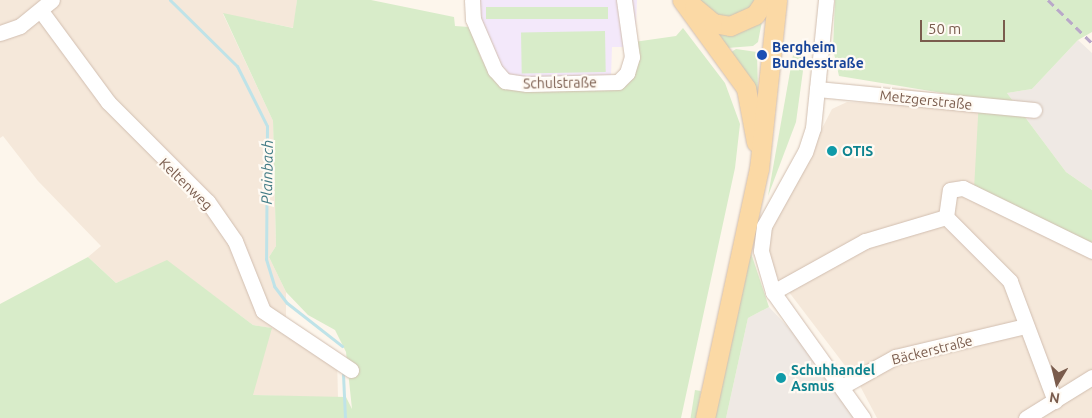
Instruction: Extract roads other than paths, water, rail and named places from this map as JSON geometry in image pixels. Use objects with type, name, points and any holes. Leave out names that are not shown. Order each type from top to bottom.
[{"type":"main road","points":[[682,0],[746,88],[759,168]]},
{"type":"main road","points":[[688,0],[700,16],[730,26],[755,15],[765,0]]},
{"type":"main road","points":[[705,418],[759,168],[777,0]]},
{"type":"street","points":[[0,33],[41,11],[52,0]]},
{"type":"street","name":"Schulstraße","points":[[472,0],[473,19],[495,70],[505,81],[527,84],[618,82],[627,73],[632,57],[624,0]]},
{"type":"street","points":[[826,0],[817,89],[805,152],[764,226],[762,259],[773,292],[844,386],[863,418]]},
{"type":"street","name":"Keltenweg","points":[[41,11],[108,102],[208,202],[235,242],[263,311],[352,370]]},
{"type":"street","name":"Metzgerstraße","points":[[817,89],[1034,110]]},
{"type":"street","points":[[946,217],[950,190],[964,188],[1092,250]]},
{"type":"street","points":[[773,292],[865,241],[946,217]]},
{"type":"street","points":[[946,217],[1010,281],[1025,326],[1055,401]]},
{"type":"street","name":"Bäckerstraße","points":[[844,386],[895,357],[1025,326]]},
{"type":"street","points":[[1026,418],[1092,378]]},
{"type":"waterway","name":"Plainbach","points":[[170,0],[237,66],[267,126],[266,259],[274,286],[287,303],[342,346]]},
{"type":"waterway","name":"Plainbach","points":[[343,374],[345,418]]},
{"type":"railway","points":[[1048,0],[1092,43]]},
{"type":"place","name":"Bergheim Bundesstraße","points":[[762,55]]},
{"type":"place","name":"OTIS","points":[[832,151]]},
{"type":"place","name":"Schuhhandel Asmus","points":[[781,378]]}]
